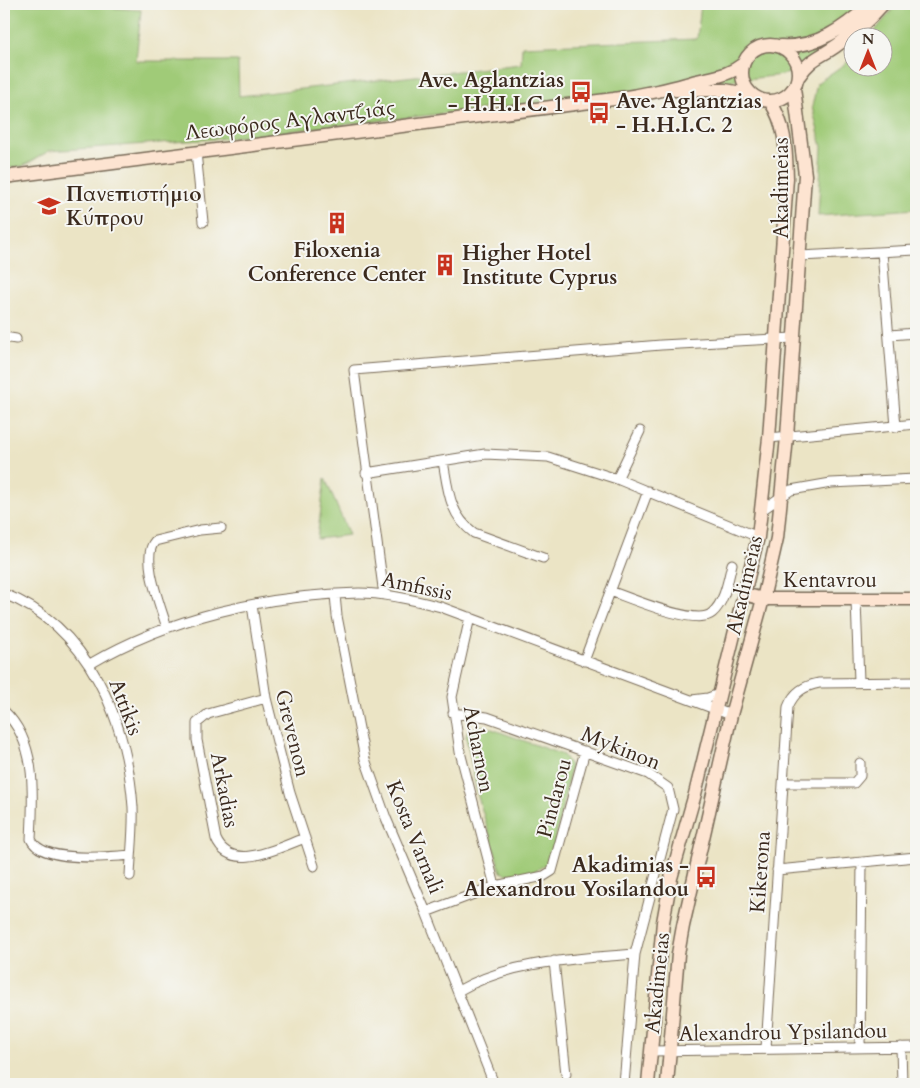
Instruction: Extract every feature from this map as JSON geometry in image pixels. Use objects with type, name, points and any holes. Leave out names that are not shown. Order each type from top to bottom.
[{"type":"main road","points":[[870,4],[829,35],[801,46],[769,45],[758,47],[749,54],[743,64],[744,83],[752,95],[770,101],[784,98],[794,88],[799,76],[811,60],[834,47],[866,23],[883,4]]},
{"type":"main road","points":[[780,46],[792,54],[796,60],[799,76]]},
{"type":"main road","name":"Λεωφόρος Αγλαντζιάς","points":[[670,90],[685,84],[730,73],[743,64]]},
{"type":"main road","name":"Akadimeias","points":[[667,1084],[678,954],[683,926],[732,716],[777,538],[787,437],[805,175],[794,88]]},
{"type":"main road","name":"Λεωφόρος Αγλαντζιάς","points":[[4,177],[523,112],[670,90],[725,90],[752,95]]},
{"type":"main road","name":"Akadimeias","points":[[648,1084],[664,913],[671,878],[758,537],[762,510],[769,438],[786,162],[782,127],[770,101]]},
{"type":"main road","name":"Kentavrou","points":[[744,594],[763,599],[856,601],[916,599]]},
{"type":"street","points":[[196,152],[203,222]]},
{"type":"street","points":[[800,256],[916,250]]},
{"type":"street","points":[[882,252],[896,427]]},
{"type":"street","points":[[890,335],[916,333]]},
{"type":"street","points":[[4,337],[16,338]]},
{"type":"street","points":[[384,595],[366,473],[354,370],[661,345],[793,338]]},
{"type":"street","points":[[769,438],[916,424]]},
{"type":"street","points":[[618,479],[640,431]]},
{"type":"street","points":[[366,473],[485,454],[548,457],[618,479],[758,537]]},
{"type":"street","points":[[443,461],[451,504],[464,526],[474,533],[543,558]]},
{"type":"street","points":[[762,510],[782,494],[791,490],[831,483],[916,479]]},
{"type":"street","points":[[584,660],[648,491]]},
{"type":"street","points":[[167,628],[150,568],[148,555],[150,546],[155,541],[200,530],[221,528]]},
{"type":"street","points":[[610,592],[686,616],[704,618],[711,614],[720,604],[732,564]]},
{"type":"street","name":"Amfissis","points":[[90,664],[122,645],[193,619],[252,605],[360,593],[411,599],[470,616],[732,716]]},
{"type":"street","name":"Attikis","points":[[4,594],[17,599],[42,615],[90,664],[112,711],[127,766],[133,808],[130,876]]},
{"type":"street","name":"Kosta Varnali","points":[[335,595],[337,616],[366,759],[386,818],[458,990],[494,1084]]},
{"type":"street","points":[[856,601],[859,681],[916,682]]},
{"type":"street","name":"Grevenon","points":[[252,605],[266,698],[290,793],[314,866]]},
{"type":"street","name":"Acharnon","points":[[470,616],[454,680],[453,712],[462,760],[495,886]]},
{"type":"street","name":"Kikerona","points":[[766,1048],[788,707],[791,698],[808,686],[859,681]]},
{"type":"street","points":[[687,700],[708,698],[719,694]]},
{"type":"street","name":"Arkadias","points":[[266,698],[208,714],[197,724],[197,740],[216,839],[224,851],[242,857],[255,856],[305,838]]},
{"type":"street","points":[[4,711],[20,735],[29,757],[33,786],[31,839],[34,845],[41,850],[54,854],[99,858],[131,856]]},
{"type":"street","name":"Mykinon","points":[[453,712],[487,717],[585,751],[648,774],[668,788],[672,809],[635,954],[624,1084]]},
{"type":"street","name":"Pindarou","points":[[426,912],[495,886],[544,876],[552,871],[585,751]]},
{"type":"street","points":[[784,783],[854,783],[860,776],[860,763]]},
{"type":"street","points":[[777,870],[916,857]]},
{"type":"street","points":[[860,1047],[862,862]]},
{"type":"street","points":[[458,990],[496,974],[554,961],[635,954]]},
{"type":"street","points":[[554,961],[566,1074]]},
{"type":"street","name":"Alexandrou Ypsilandou","points":[[651,1050],[916,1046]]},
{"type":"street","points":[[901,1047],[902,1084]]},
{"type":"green space","points":[[4,4],[113,4],[113,8],[141,10],[136,61],[238,61],[239,96],[521,64],[522,46],[697,39],[701,4],[876,4],[852,28],[842,28],[842,37],[812,67],[782,75],[229,138],[49,151],[23,166],[4,169]]},
{"type":"green space","points":[[897,4],[916,4],[916,209],[818,216],[822,147],[812,107],[817,83],[842,66],[842,78],[892,78],[892,28],[877,28]]},
{"type":"green space","points":[[325,478],[349,535],[317,539]]},
{"type":"green space","points":[[481,725],[563,755],[571,767],[551,859],[534,871],[521,875],[501,872],[478,797],[466,737],[468,730]]},
{"type":"place","name":"Ave. Aglantzias - H.H.I.C. 1","points":[[581,92]]},
{"type":"place","name":"Ave. Aglantzias - H.H.I.C. 2","points":[[599,113]]},
{"type":"place","name":"Πανεπιστήμιο Κύπρου","points":[[49,206]]},
{"type":"place","name":"Filoxenia Conference Center","points":[[337,223]]},
{"type":"place","name":"Higher Hotel Institute Cyprus","points":[[445,265]]},
{"type":"place","name":"Akadimias - Alexandrou Yosilandou","points":[[706,877]]}]
